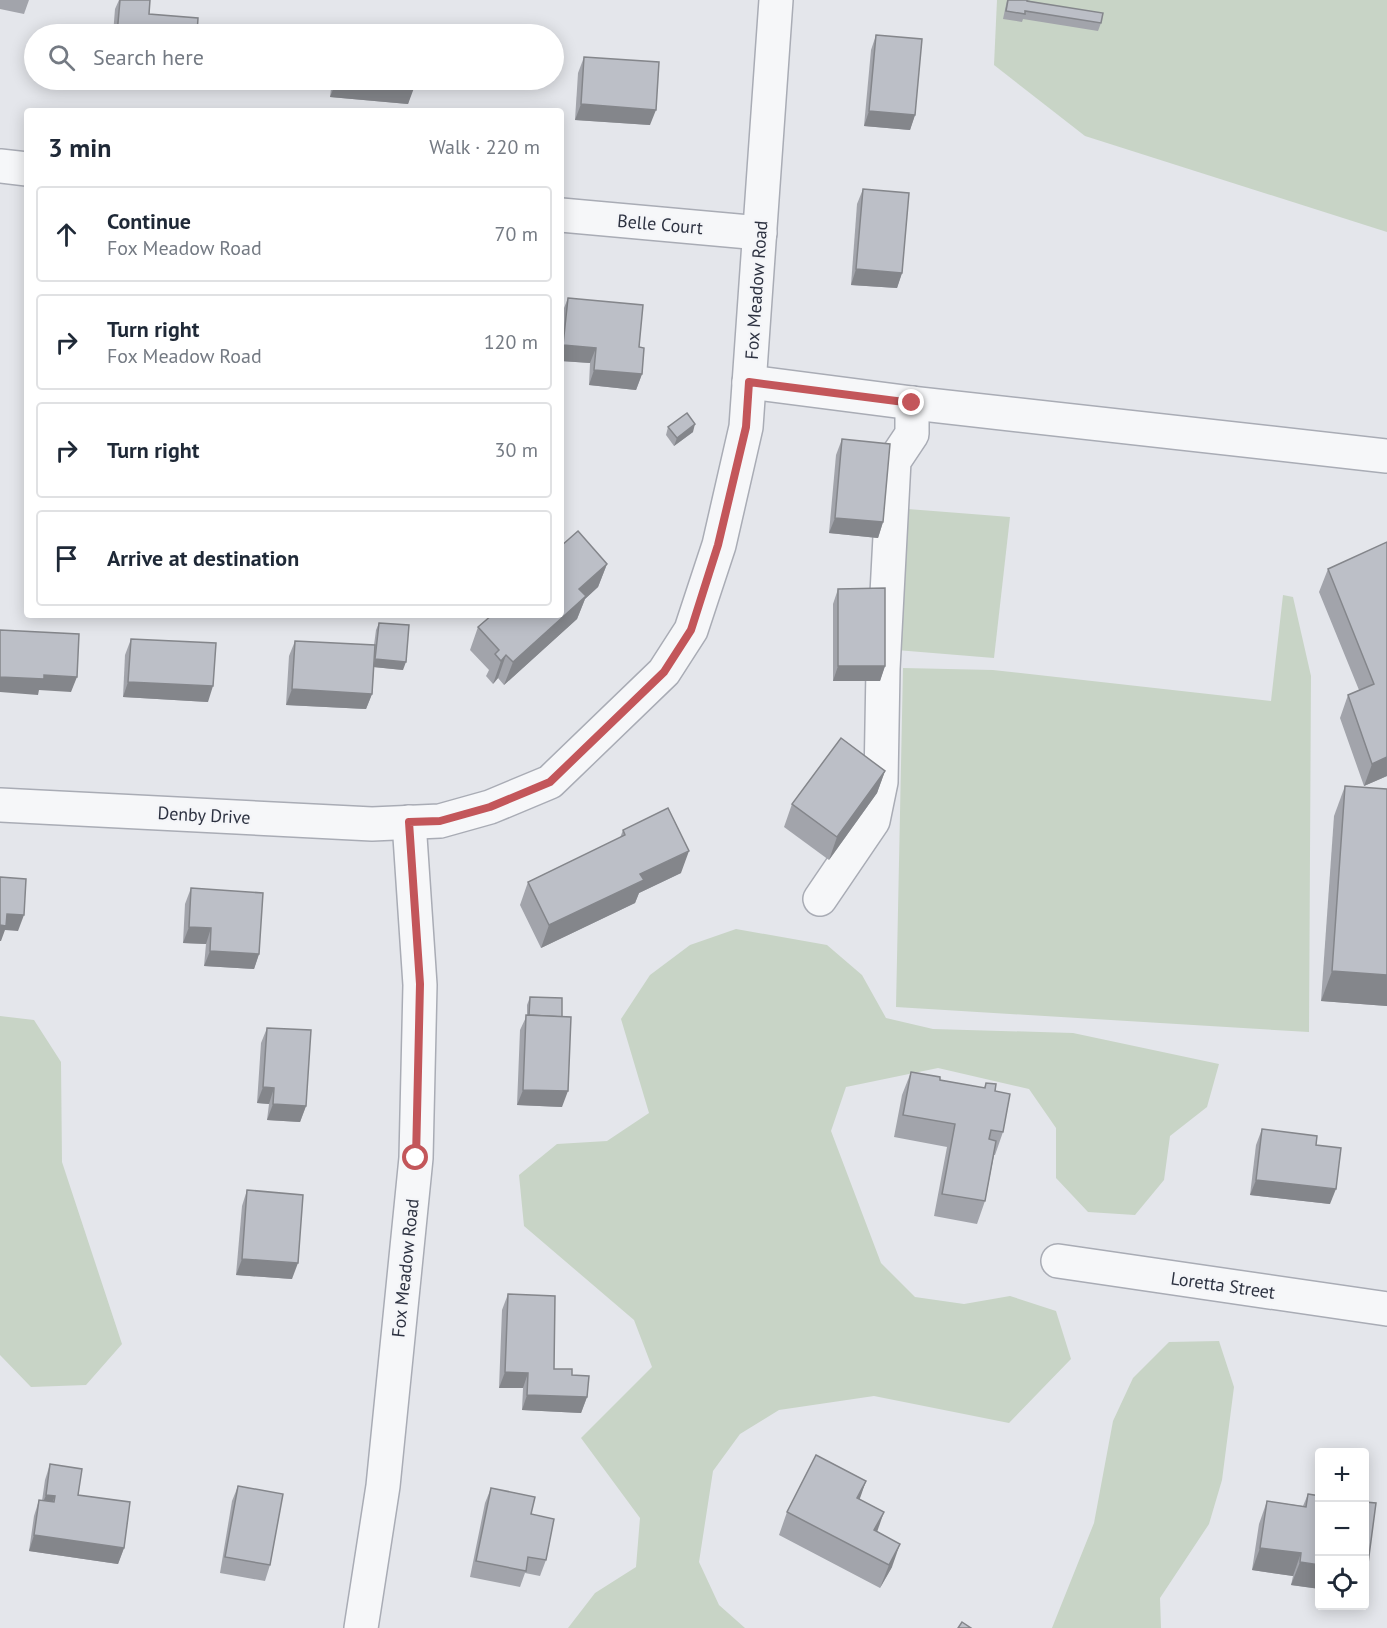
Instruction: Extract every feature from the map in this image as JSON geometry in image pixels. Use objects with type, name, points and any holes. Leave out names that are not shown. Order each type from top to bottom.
[{"type":"street","name":"Fox Meadow Road","points":[[361,1628],[383,1486],[416,1158],[420,984],[409,822],[440,821],[480,809],[550,782],[664,672],[691,630],[718,545],[746,427],[776,0]]},
{"type":"street","points":[[0,166],[24,169]]},
{"type":"street","name":"Belle Court","points":[[564,215],[760,233]]},
{"type":"street","points":[[749,382],[912,403],[1387,456]]},
{"type":"street","points":[[820,899],[873,821],[881,782],[883,669],[894,461],[912,434],[912,403]]},
{"type":"street","name":"Denby Drive","points":[[0,805],[360,823],[409,822]]},
{"type":"street","name":"Loretta Street","points":[[1058,1261],[1387,1309]]},
{"type":"green space","points":[[997,0],[1387,0],[1387,232],[1085,136],[994,65]]},
{"type":"green space","points":[[895,508],[1010,517],[994,658],[884,649]]},
{"type":"green space","points":[[1283,595],[1293,597],[1311,676],[1309,1032],[896,1007],[903,668],[993,670],[1271,701]]},
{"type":"green space","points":[[736,929],[827,945],[862,975],[886,1018],[933,1029],[1073,1033],[1219,1064],[1207,1107],[1170,1136],[1164,1180],[1135,1215],[1088,1212],[1056,1178],[1056,1128],[1029,1089],[938,1068],[846,1087],[831,1131],[881,1263],[915,1297],[964,1304],[1010,1296],[1056,1311],[1071,1359],[1009,1423],[874,1396],[779,1410],[740,1434],[713,1471],[699,1562],[719,1605],[745,1628],[568,1628],[595,1593],[636,1567],[640,1518],[581,1438],[652,1367],[634,1320],[524,1226],[519,1175],[557,1144],[607,1141],[649,1113],[621,1019],[650,975],[690,945]]},
{"type":"green space","points":[[0,1016],[34,1020],[61,1062],[62,1162],[122,1344],[86,1385],[31,1387],[0,1355]]},
{"type":"green space","points":[[1219,1341],[1234,1387],[1222,1480],[1209,1524],[1160,1598],[1161,1628],[1052,1628],[1094,1523],[1113,1421],[1133,1378],[1169,1342]]},
{"type":"building","points":[[120,0],[150,0],[149,14],[198,18],[198,24],[118,24]]},
{"type":"building","points":[[1008,0],[1027,0],[1103,13],[1101,23],[1025,11],[1025,14],[1006,11]]},
{"type":"building","points":[[876,35],[922,39],[915,115],[869,111]]},
{"type":"building","points":[[584,57],[659,62],[656,110],[581,104]]},
{"type":"building","points":[[863,189],[909,193],[902,273],[856,269]]},
{"type":"building","points":[[568,298],[643,305],[639,347],[644,348],[642,374],[594,370],[596,348],[564,345]]},
{"type":"building","points":[[687,413],[695,424],[677,438],[668,427]]},
{"type":"building","points":[[842,439],[890,444],[883,522],[835,518]]},
{"type":"building","points":[[578,531],[607,564],[579,589],[586,596],[564,616],[564,543]]},
{"type":"building","points":[[1387,542],[1387,757],[1372,764],[1348,695],[1374,684],[1328,569]]},
{"type":"building","points":[[885,588],[885,666],[838,666],[838,589]]},
{"type":"building","points":[[488,618],[562,618],[513,662],[506,655],[501,661],[495,654],[499,650],[478,627]]},
{"type":"building","points":[[379,623],[409,625],[406,662],[375,659]]},
{"type":"building","points":[[0,630],[79,634],[77,677],[44,675],[44,679],[0,677]]},
{"type":"building","points":[[131,639],[216,643],[213,686],[128,682]]},
{"type":"building","points":[[295,641],[375,645],[372,694],[292,689]]},
{"type":"building","points":[[841,738],[885,771],[837,837],[792,804]]},
{"type":"building","points":[[1345,786],[1387,789],[1387,975],[1332,971]]},
{"type":"building","points":[[668,808],[689,851],[640,874],[644,880],[549,925],[528,882],[625,835],[623,830]]},
{"type":"building","points":[[0,877],[26,879],[24,915],[7,914],[6,926],[0,925]]},
{"type":"building","points":[[191,888],[263,893],[259,954],[210,951],[211,928],[189,927]]},
{"type":"building","points":[[530,997],[562,998],[562,1017],[529,1015]]},
{"type":"building","points":[[526,1015],[571,1017],[568,1091],[523,1090]]},
{"type":"building","points":[[267,1028],[311,1030],[306,1106],[273,1104],[274,1088],[263,1087]]},
{"type":"building","points":[[911,1072],[985,1088],[986,1083],[996,1084],[995,1091],[1010,1094],[1003,1132],[991,1130],[989,1139],[996,1141],[985,1201],[942,1194],[955,1124],[903,1115]]},
{"type":"building","points":[[1262,1129],[1317,1136],[1316,1145],[1341,1148],[1336,1189],[1256,1180]]},
{"type":"building","points":[[247,1190],[303,1195],[298,1263],[242,1259]]},
{"type":"building","points":[[508,1294],[555,1296],[554,1369],[572,1369],[572,1375],[589,1376],[587,1397],[527,1395],[528,1373],[505,1372]]},
{"type":"building","points":[[816,1455],[866,1481],[857,1498],[884,1512],[874,1530],[900,1544],[889,1565],[787,1512]]},
{"type":"building","points":[[50,1464],[82,1469],[78,1495],[130,1502],[124,1548],[34,1535],[39,1500],[54,1502],[55,1496],[46,1495]]},
{"type":"building","points":[[238,1486],[283,1494],[270,1565],[225,1557]]},
{"type":"building","points":[[491,1488],[535,1497],[531,1514],[554,1519],[546,1560],[528,1557],[526,1571],[476,1561]]},
{"type":"building","points":[[1308,1494],[1315,1495],[1315,1564],[1300,1562],[1301,1553],[1260,1548],[1267,1501],[1306,1507]]},
{"type":"building","points":[[1369,1502],[1376,1503],[1369,1556]]},
{"type":"building","points":[[962,1622],[971,1628],[958,1628]]},
{"type":"route","points":[[416,1158],[420,984],[409,822],[440,821],[490,807],[550,782],[664,672],[691,630],[718,545],[746,427],[749,382],[912,403]]}]
